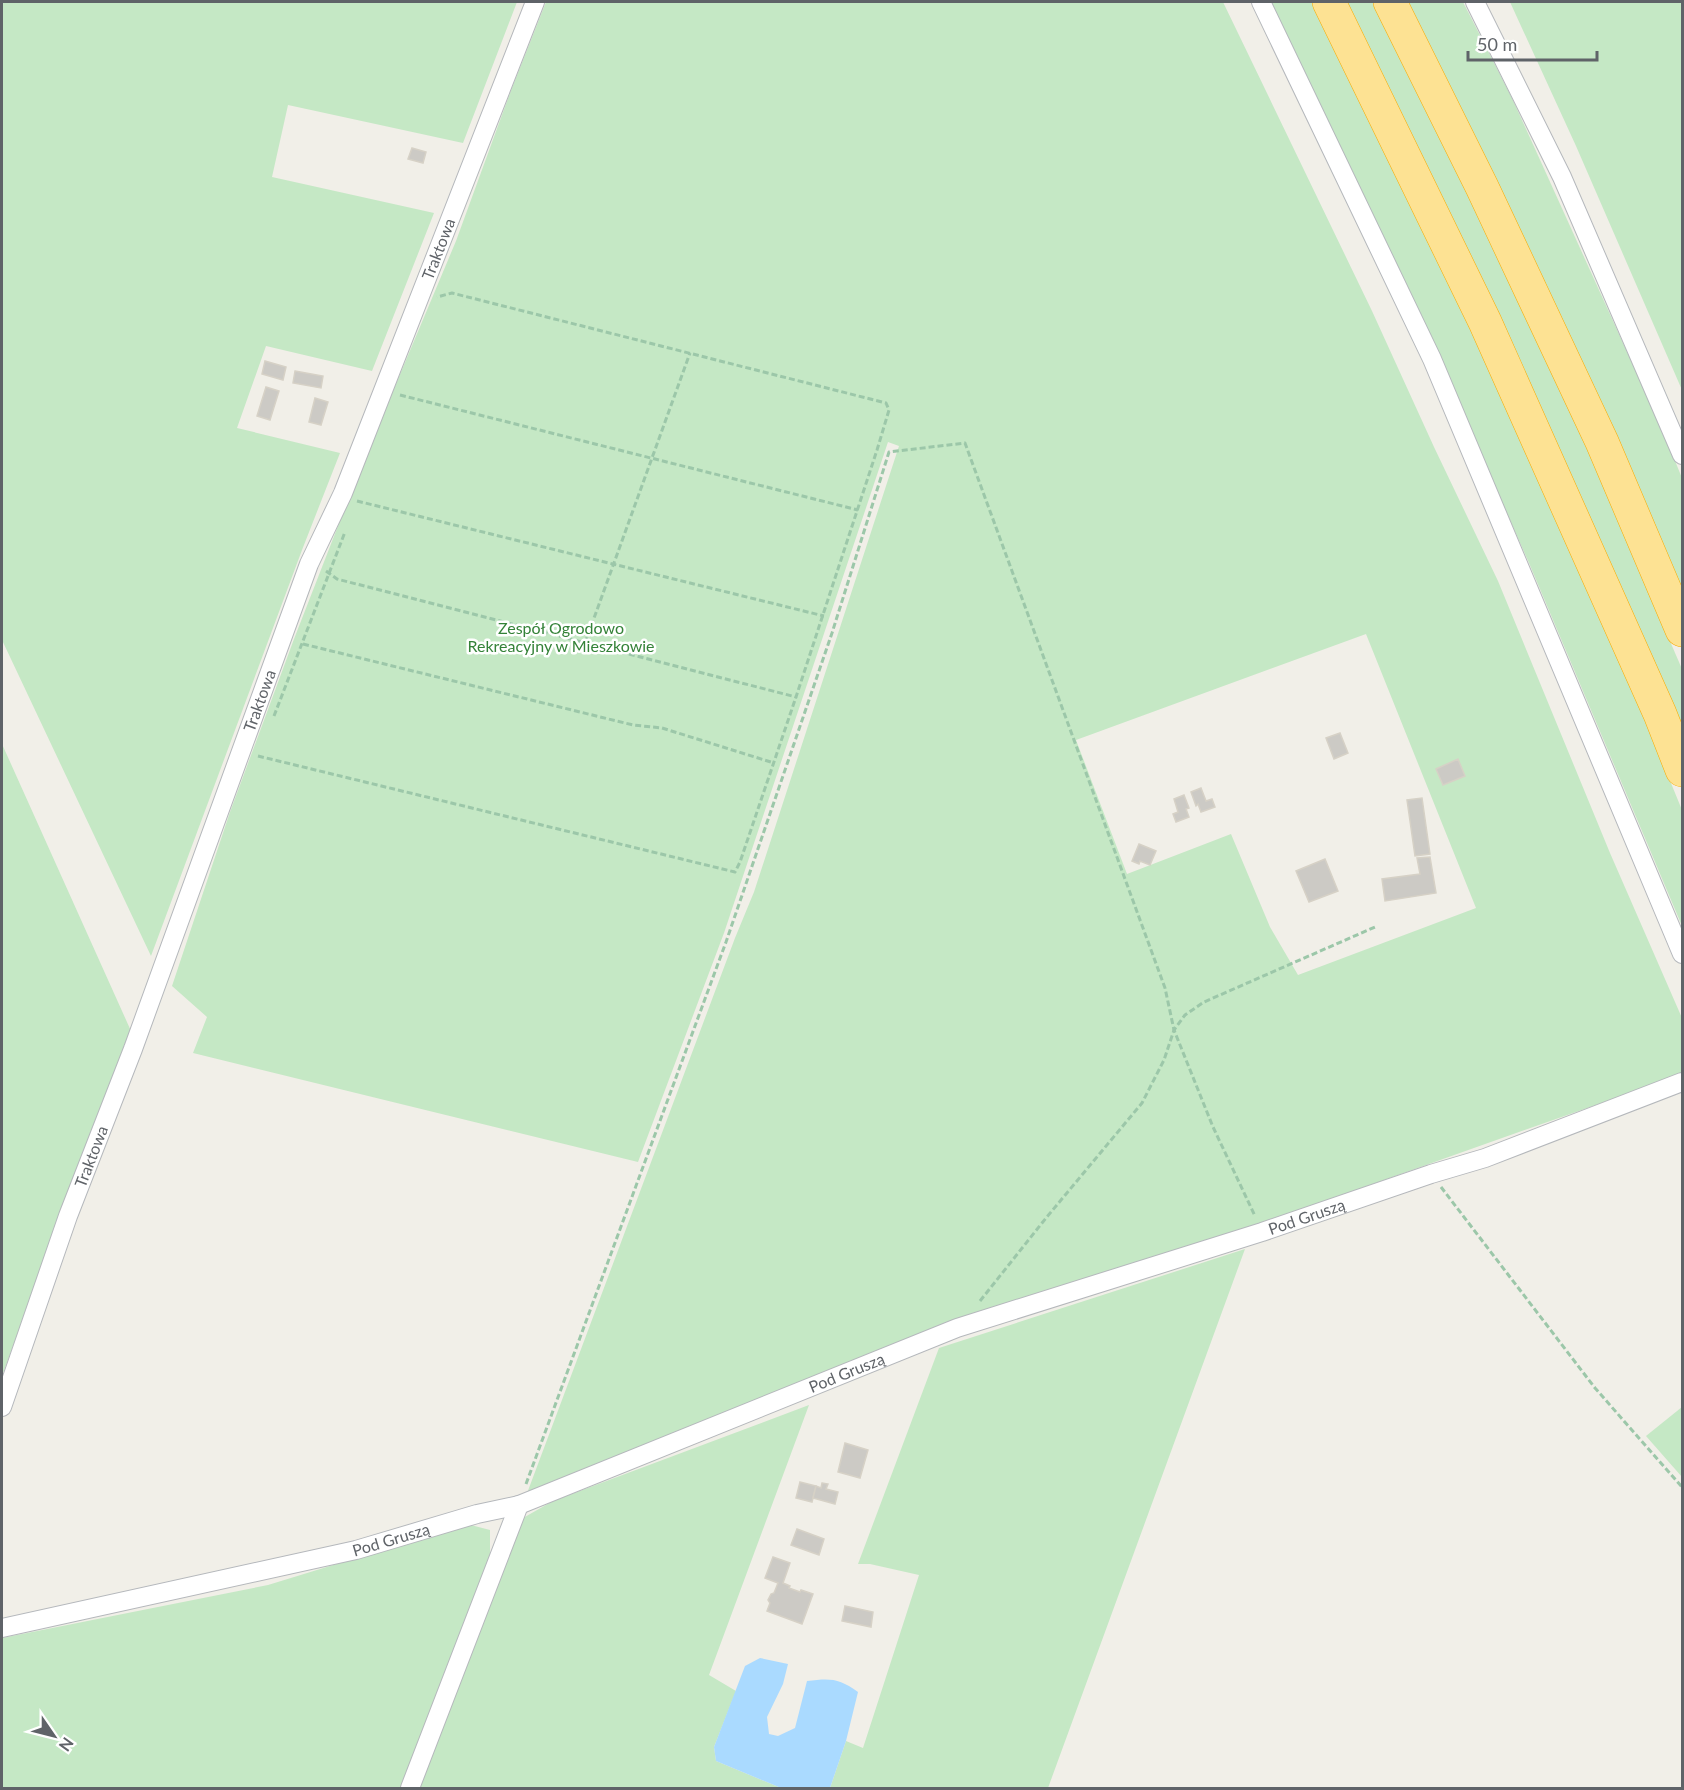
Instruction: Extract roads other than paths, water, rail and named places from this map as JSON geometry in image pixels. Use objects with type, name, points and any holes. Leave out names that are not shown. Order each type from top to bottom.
[{"type":"highway","points":[[1329,2],[1485,322],[1683,770]]},
{"type":"highway","points":[[1390,2],[1482,188],[1597,431],[1683,630]]},
{"type":"street","name":"Traktowa","points":[[2,1407],[68,1216],[133,1049],[309,564],[343,494],[535,2]]},
{"type":"street","points":[[1261,2],[1432,359],[1683,954]]},
{"type":"street","points":[[1475,2],[1562,177],[1683,455]]},
{"type":"street","name":"Pod Gruszą","points":[[2,1628],[356,1550],[477,1514],[519,1505],[957,1328],[1262,1232],[1431,1174],[1485,1158],[1683,1082]]},
{"type":"street","points":[[410,1788],[519,1505]]},
{"type":"water","points":[[760,1658],[788,1664],[783,1684],[767,1717],[769,1734],[778,1736],[795,1728],[807,1681],[834,1680],[858,1692],[846,1741],[830,1788],[781,1788],[716,1761],[714,1747],[745,1666]]},
{"type":"park label","name":"Zespół Ogrodowo Rekreacyjny w Mieszkowie","points":[[561,637]]}]
